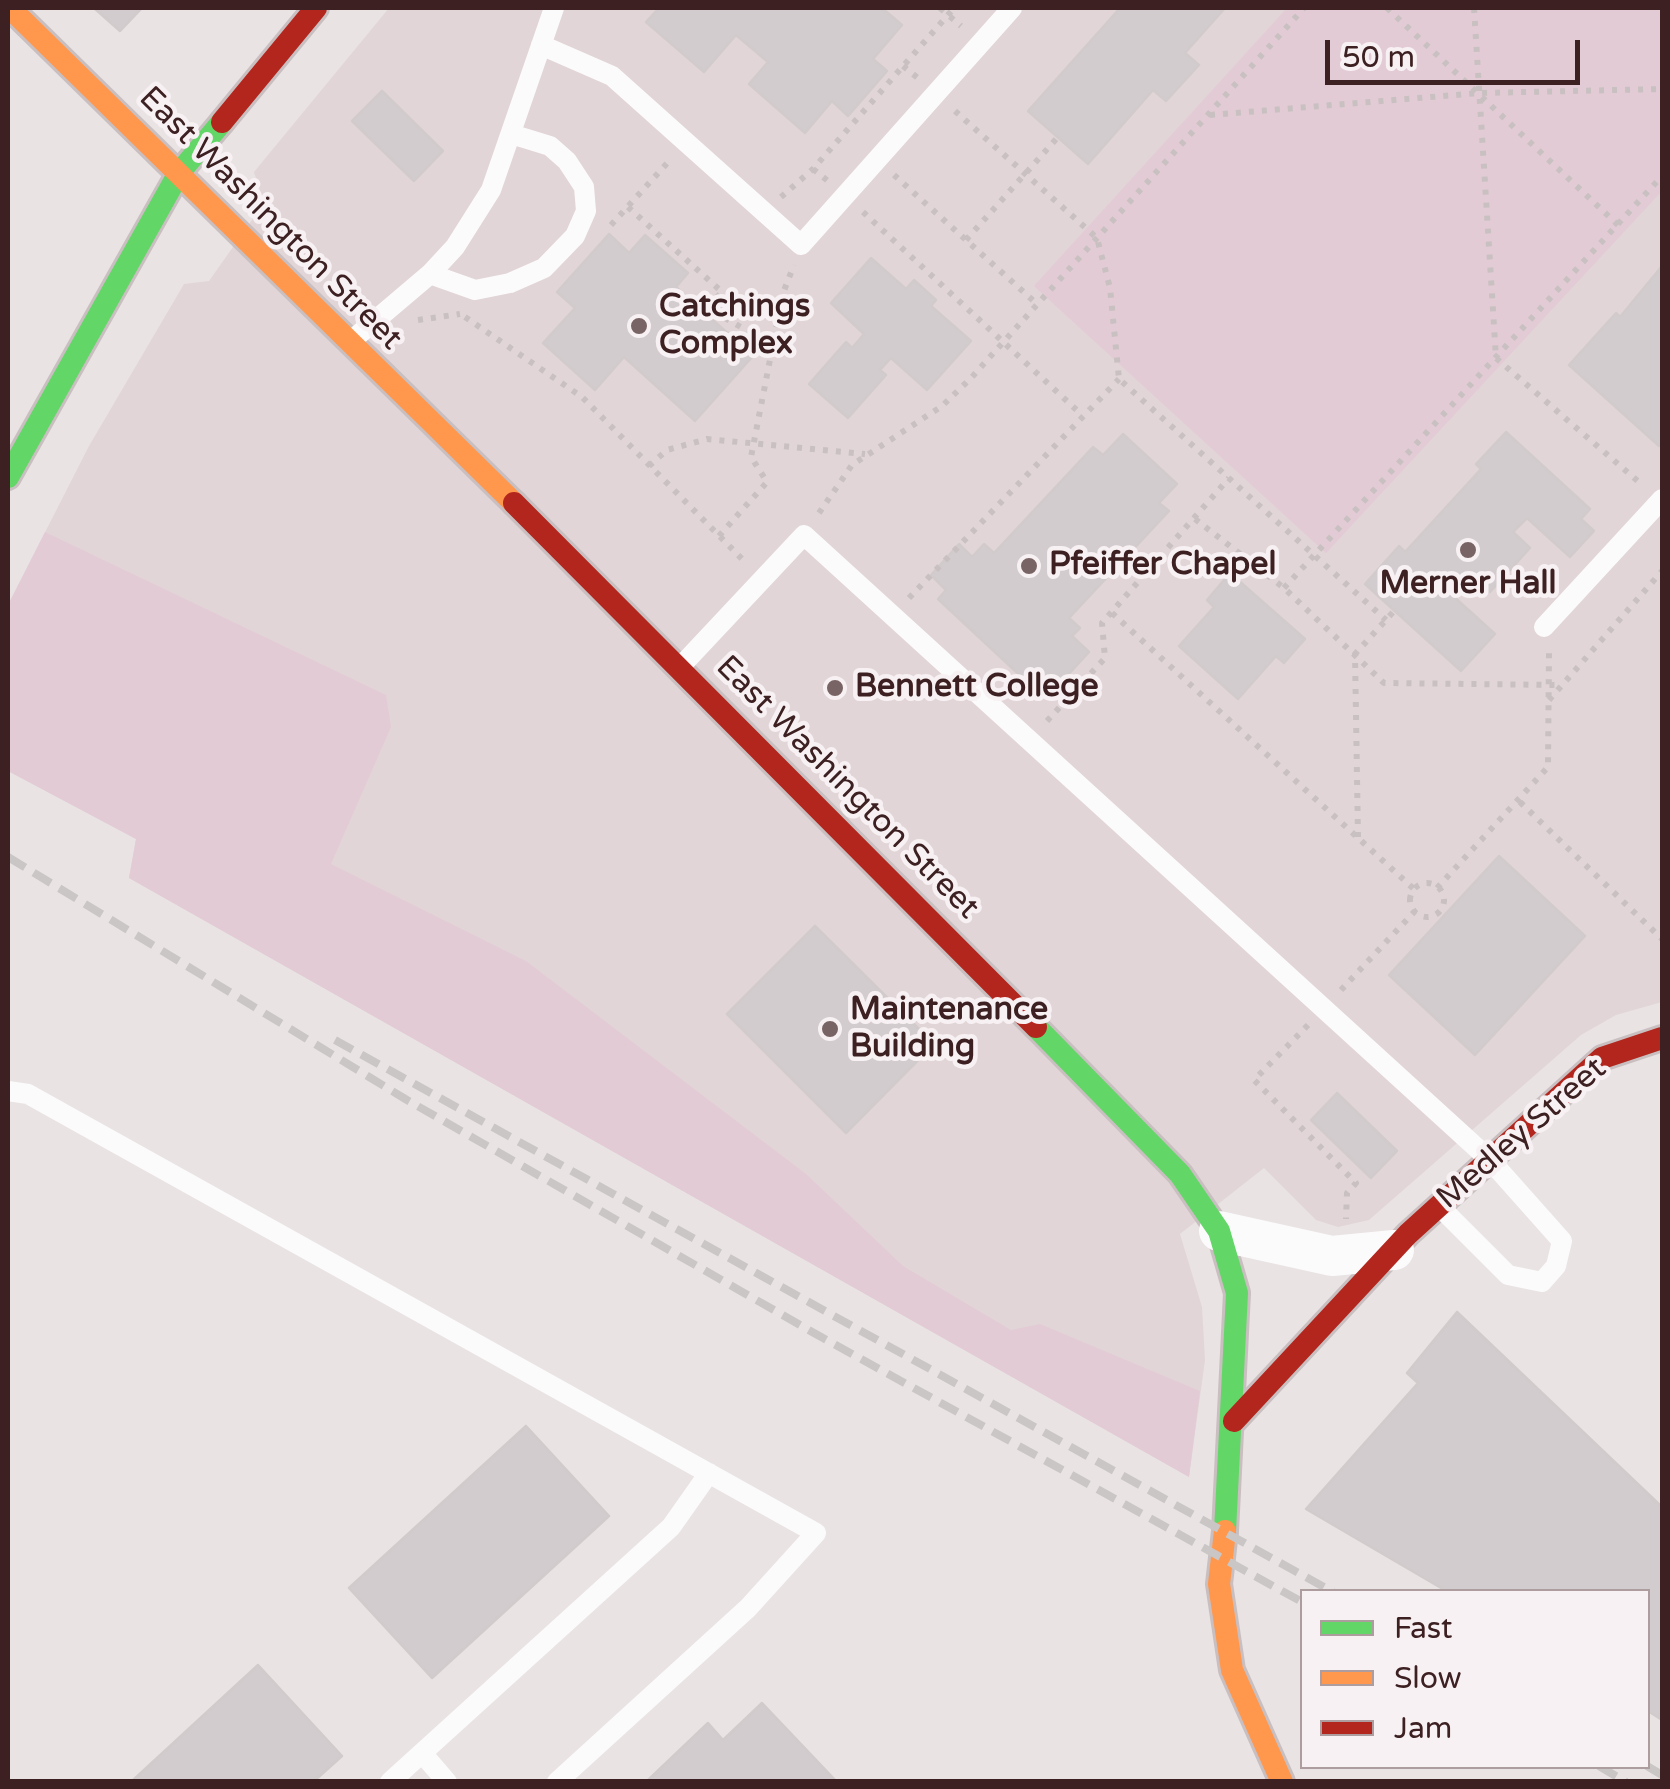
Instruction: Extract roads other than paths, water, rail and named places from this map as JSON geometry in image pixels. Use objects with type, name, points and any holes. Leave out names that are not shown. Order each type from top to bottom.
[{"type":"street","name":"East Washington Street","points":[[10,8],[680,666],[1180,1174],[1219,1231],[1238,1293],[1234,1421],[1220,1584],[1232,1670],[1282,1782]]},
{"type":"street","points":[[8,477],[180,174],[316,8]]},
{"type":"street","name":"Medley Street","points":[[1234,1421],[1438,1206],[1602,1058],[1662,1038]]},
{"type":"street","points":[[1219,1231],[1332,1256],[1394,1250]]},
{"type":"lane","points":[[349,343],[430,274],[455,247],[491,190],[554,8]]},
{"type":"lane","points":[[542,45],[612,76],[801,245],[1012,8]]},
{"type":"lane","points":[[430,274],[475,290],[510,283],[544,268],[575,236],[586,211],[584,187],[567,161],[550,146],[510,134]]},
{"type":"lane","points":[[1544,627],[1662,500]]},
{"type":"lane","points":[[680,666],[804,535],[1490,1160],[1562,1241],[1556,1266],[1542,1282],[1508,1275],[1438,1206]]},
{"type":"lane","points":[[8,1091],[28,1094],[816,1532],[748,1608],[557,1782]]},
{"type":"lane","points":[[390,1782],[671,1527],[709,1473]]},
{"type":"lane","points":[[422,1753],[447,1782]]},
{"type":"railway","points":[[8,857],[407,1100],[814,1333],[1300,1601]]},
{"type":"railway","points":[[335,1040],[1328,1589]]},
{"type":"railway","points":[[1650,1768],[1662,1775]]},
{"type":"railway","points":[[1604,1769],[1626,1782]]},
{"type":"place","name":"Catchings Complex","points":[[639,326]]},
{"type":"place","name":"Merner Hall","points":[[1468,550]]},
{"type":"place","name":"Pfeiffer Chapel","points":[[1029,566]]},
{"type":"place","name":"Bennett College","points":[[835,688]]},
{"type":"place","name":"Maintenance Building","points":[[830,1029]]}]
